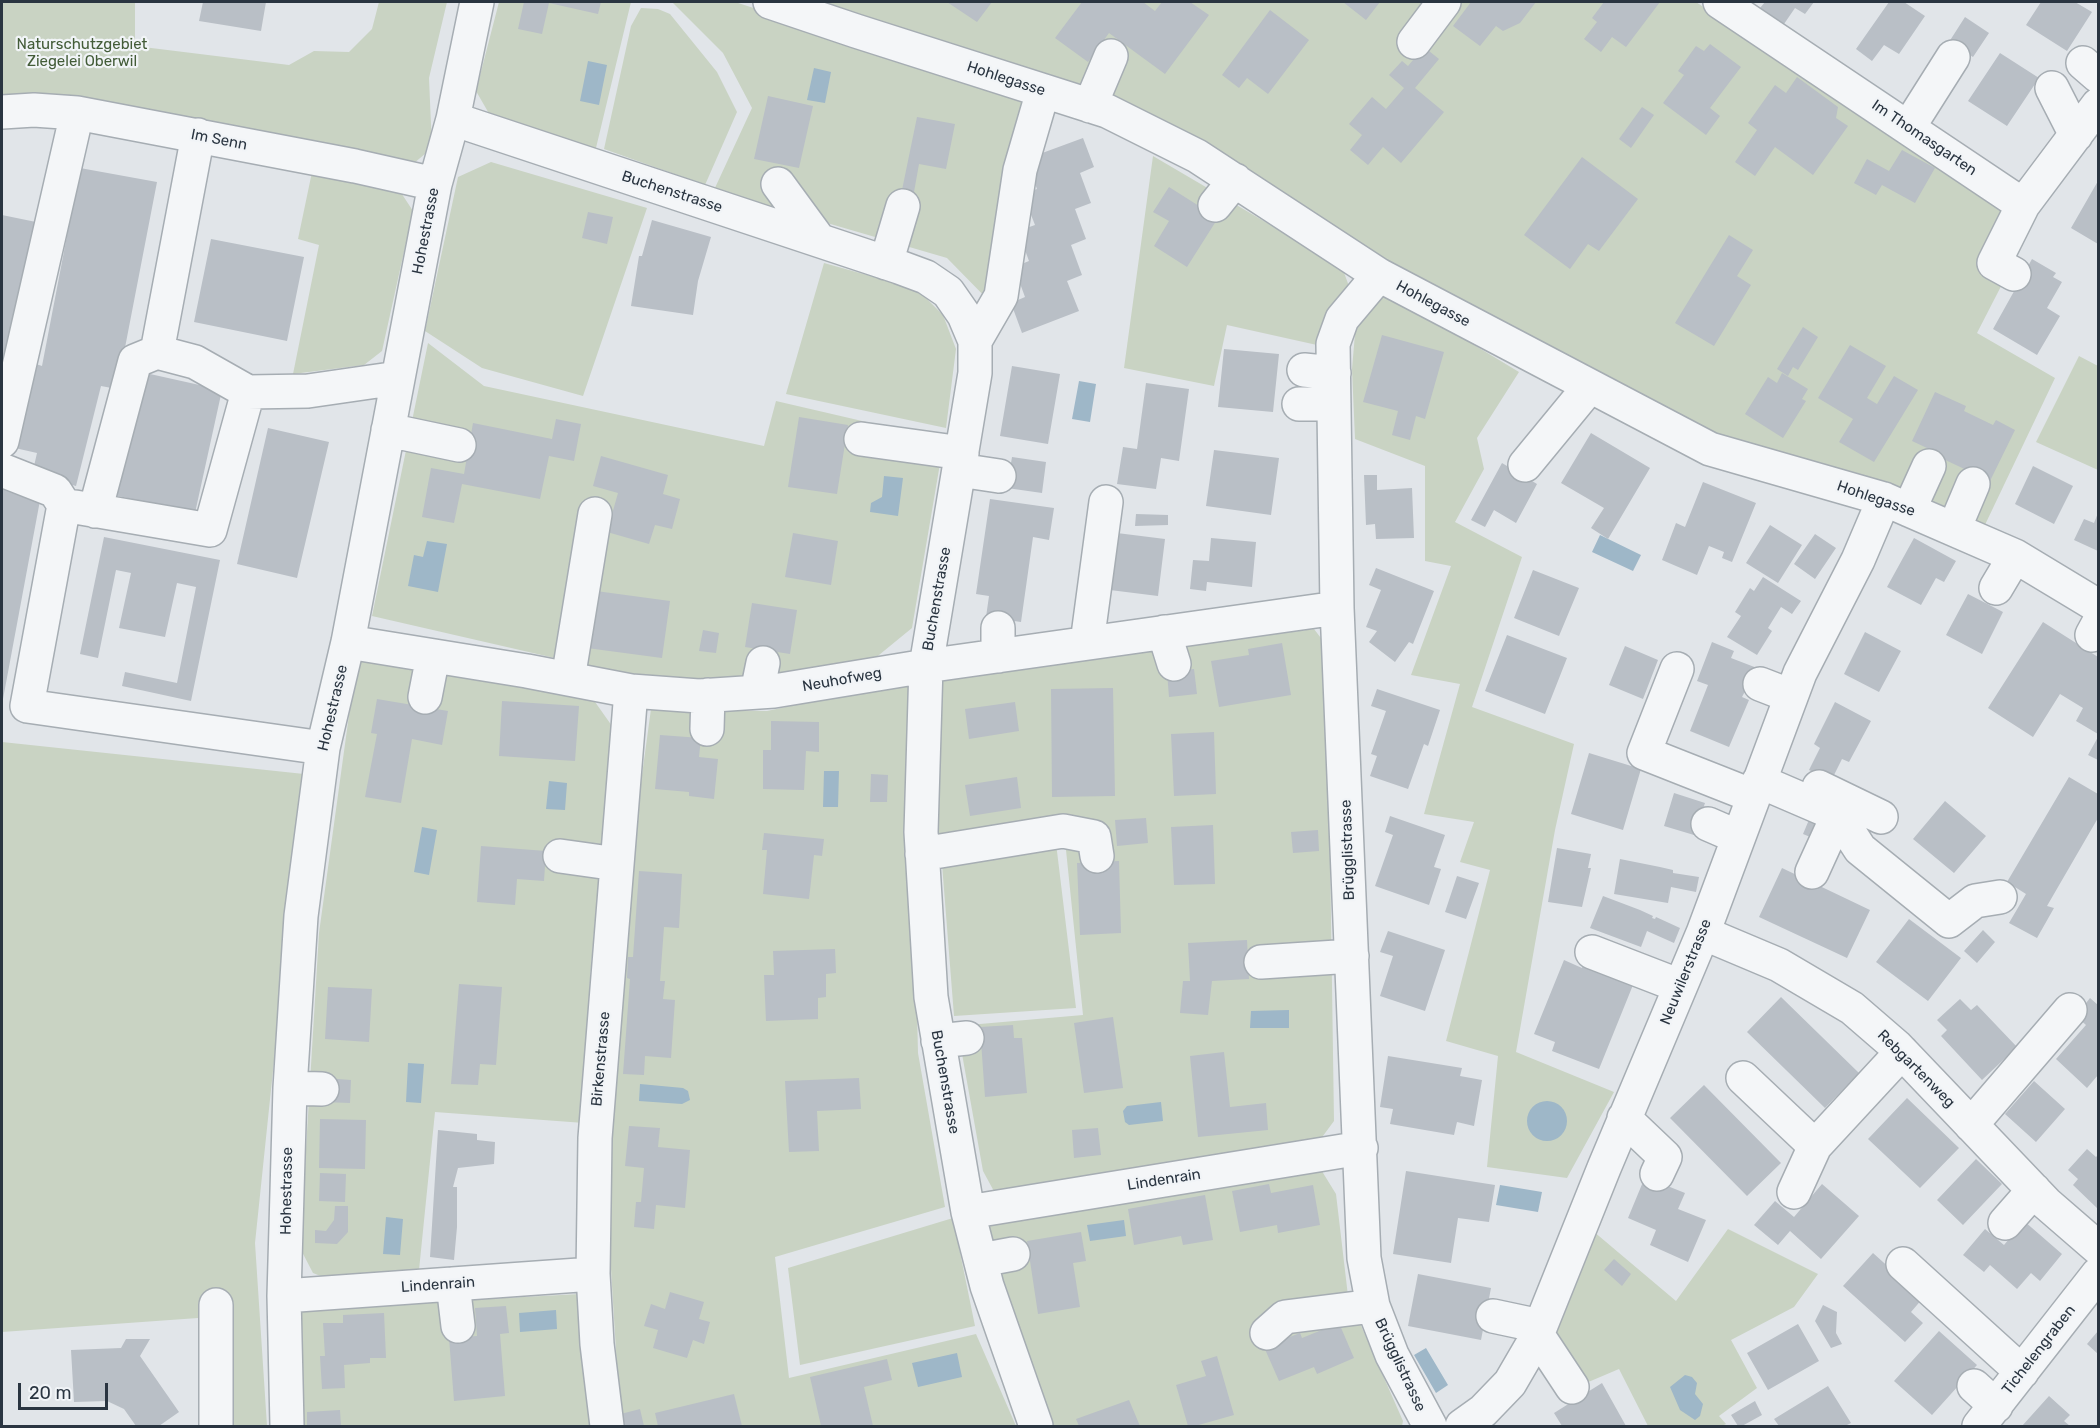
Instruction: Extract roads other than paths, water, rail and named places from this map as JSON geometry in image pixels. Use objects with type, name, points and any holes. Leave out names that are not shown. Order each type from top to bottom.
[{"type":"street","name":"Hohestrasse","points":[[287,1426],[284,1296],[290,1088],[302,916],[323,748],[348,642],[435,184],[453,119],[477,2]]},
{"type":"street","name":"Hohlegasse","points":[[770,2],[1107,111],[1197,156],[1225,193],[1710,449],[1747,474],[1897,504],[2015,556],[2096,622]]},
{"type":"street","points":[[1414,42],[1444,2]]},
{"type":"street","name":"Im Thomasgarten","points":[[1739,7],[1908,128],[2023,205]]},
{"type":"street","points":[[1090,106],[1111,56]]},
{"type":"street","points":[[1908,128],[1953,57]]},
{"type":"street","points":[[2052,88],[2076,135]]},
{"type":"street","points":[[975,341],[1001,296],[1020,170],[1044,91]]},
{"type":"street","points":[[2014,274],[1994,263],[2023,205],[2098,105]]},
{"type":"street","name":"Im Senn","points":[[2,112],[34,110],[77,113],[355,166],[435,184]]},
{"type":"street","points":[[2,441],[77,113]]},
{"type":"street","name":"Buchenstrasse","points":[[453,119],[926,277],[948,292],[964,315],[975,341],[975,374],[926,666],[934,730],[921,832],[931,997],[952,1039],[968,1212],[1007,1347],[1036,1426]]},
{"type":"street","points":[[156,352],[198,135]]},
{"type":"street","points":[[778,184],[819,240]]},
{"type":"street","points":[[886,263],[903,206]]},
{"type":"street","name":"Brügglistrasse","points":[[1379,275],[1342,319],[1333,344],[1324,382],[1322,492],[1337,608],[1361,1148],[1374,1227],[1364,1258],[1373,1306],[1392,1355],[1430,1426]]},
{"type":"street","points":[[323,748],[216,723],[27,706],[80,508],[135,361],[156,352],[195,362],[248,392],[308,391],[398,378]]},
{"type":"street","points":[[1299,404],[1324,382]]},
{"type":"street","points":[[1525,465],[1556,448],[1590,386]]},
{"type":"street","points":[[2,470],[56,491],[80,508],[210,530],[248,392]]},
{"type":"street","points":[[388,430],[459,445]]},
{"type":"street","points":[[861,439],[961,461],[999,476]]},
{"type":"street","name":"Neuwilerstrasse","points":[[1471,1424],[1510,1383],[1539,1330],[1624,1118],[1703,933],[1800,673],[1858,560],[1897,504],[1929,466]]},
{"type":"street","points":[[1954,529],[1973,484]]},
{"type":"street","points":[[1087,643],[1106,502]]},
{"type":"street","points":[[568,679],[595,514]]},
{"type":"street","points":[[1996,588],[2015,556]]},
{"type":"street","name":"Neuhofweg","points":[[348,642],[631,691],[708,695],[768,691],[926,666],[998,642],[1087,643],[1164,632],[1199,615],[1337,608]]},
{"type":"street","points":[[1164,632],[1174,664]]},
{"type":"street","points":[[425,697],[433,656]]},
{"type":"street","points":[[1677,669],[1644,753],[1760,780],[1881,817]]},
{"type":"street","points":[[1760,684],[1791,696]]},
{"type":"street","name":"Birkenstrasse","points":[[607,1426],[597,1344],[593,1274],[581,1154],[617,864],[631,691]]},
{"type":"street","points":[[707,729],[708,695]]},
{"type":"street","points":[[1760,780],[1838,815],[1860,849],[1949,921],[1975,901],[2000,897]]},
{"type":"street","points":[[1812,872],[1838,815]]},
{"type":"street","points":[[1708,824],[1738,837]]},
{"type":"street","points":[[922,854],[1063,831],[1094,837],[1097,856]]},
{"type":"street","points":[[560,856],[617,864]]},
{"type":"street","name":"Rebgartenweg","points":[[1703,933],[1779,965],[1852,1008],[1902,1052],[2034,1190],[2098,1248]]},
{"type":"street","points":[[1593,952],[1680,986]]},
{"type":"street","points":[[1261,962],[1352,956]]},
{"type":"street","points":[[1971,1125],[2070,1010]]},
{"type":"street","points":[[1794,1192],[1815,1146],[1902,1052]]},
{"type":"street","points":[[1743,1078],[1815,1146]]},
{"type":"street","points":[[290,1088],[322,1089]]},
{"type":"street","points":[[1624,1118],[1665,1157],[1657,1174]]},
{"type":"street","name":"Lindenrain","points":[[968,1212],[1091,1179],[1257,1154],[1361,1148]]},
{"type":"street","points":[[2005,1223],[2034,1190]]},
{"type":"street","points":[[981,1260],[1013,1254]]},
{"type":"street","points":[[1903,1264],[2022,1372]]},
{"type":"street","name":"Lindenrain","points":[[284,1296],[593,1274]]},
{"type":"street","name":"Tichelengraben","points":[[1983,1406],[2022,1372],[2098,1274]]},
{"type":"street","points":[[453,1284],[458,1326]]},
{"type":"street","points":[[216,1305],[216,1426]]},
{"type":"street","points":[[1267,1333],[1285,1317],[1373,1306]]},
{"type":"street","points":[[1493,1316],[1539,1330],[1572,1386]]},
{"type":"water","points":[[588,61],[607,65],[599,105],[580,101]]},
{"type":"water","points":[[814,68],[831,72],[825,103],[807,100]]},
{"type":"water","points":[[1079,381],[1096,384],[1090,422],[1072,419]]},
{"type":"water","points":[[884,476],[903,478],[898,516],[870,512],[871,503],[882,497]]},
{"type":"water","points":[[1600,535],[1641,555],[1633,571],[1592,552]]},
{"type":"water","points":[[427,541],[447,544],[438,592],[408,586],[414,555],[423,557]]},
{"type":"water","points":[[824,771],[839,771],[838,807],[823,807]]},
{"type":"water","points":[[549,781],[567,783],[565,810],[546,809]]},
{"type":"water","points":[[422,827],[437,830],[429,875],[414,872]]},
{"type":"water","points":[[1289,1010],[1289,1028],[1250,1028],[1251,1011]]},
{"type":"water","points":[[408,1063],[424,1064],[421,1103],[406,1102]]},
{"type":"water","points":[[640,1084],[683,1088],[688,1091],[690,1100],[682,1104],[639,1101]]},
{"type":"water","points":[[1547,1101],[1561,1107],[1567,1121],[1561,1135],[1547,1141],[1533,1135],[1527,1121],[1533,1107]]},
{"type":"water","points":[[1161,1102],[1163,1121],[1129,1125],[1125,1122],[1123,1111],[1127,1106]]},
{"type":"water","points":[[1500,1185],[1542,1192],[1538,1212],[1496,1205]]},
{"type":"water","points":[[386,1217],[403,1219],[400,1255],[383,1254]]},
{"type":"water","points":[[1124,1220],[1126,1236],[1090,1241],[1087,1225]]},
{"type":"water","points":[[556,1310],[557,1329],[520,1332],[519,1313]]},
{"type":"water","points":[[1426,1348],[1448,1385],[1436,1393],[1414,1355]]},
{"type":"water","points":[[957,1353],[962,1377],[918,1387],[912,1363]]},
{"type":"water","points":[[1685,1375],[1692,1377],[1697,1383],[1695,1394],[1703,1404],[1700,1416],[1695,1420],[1680,1410],[1670,1387]]},
{"type":"park label","name":"Naturschutzgebiet Ziegelei Oberwil","points":[[82,54]]}]
